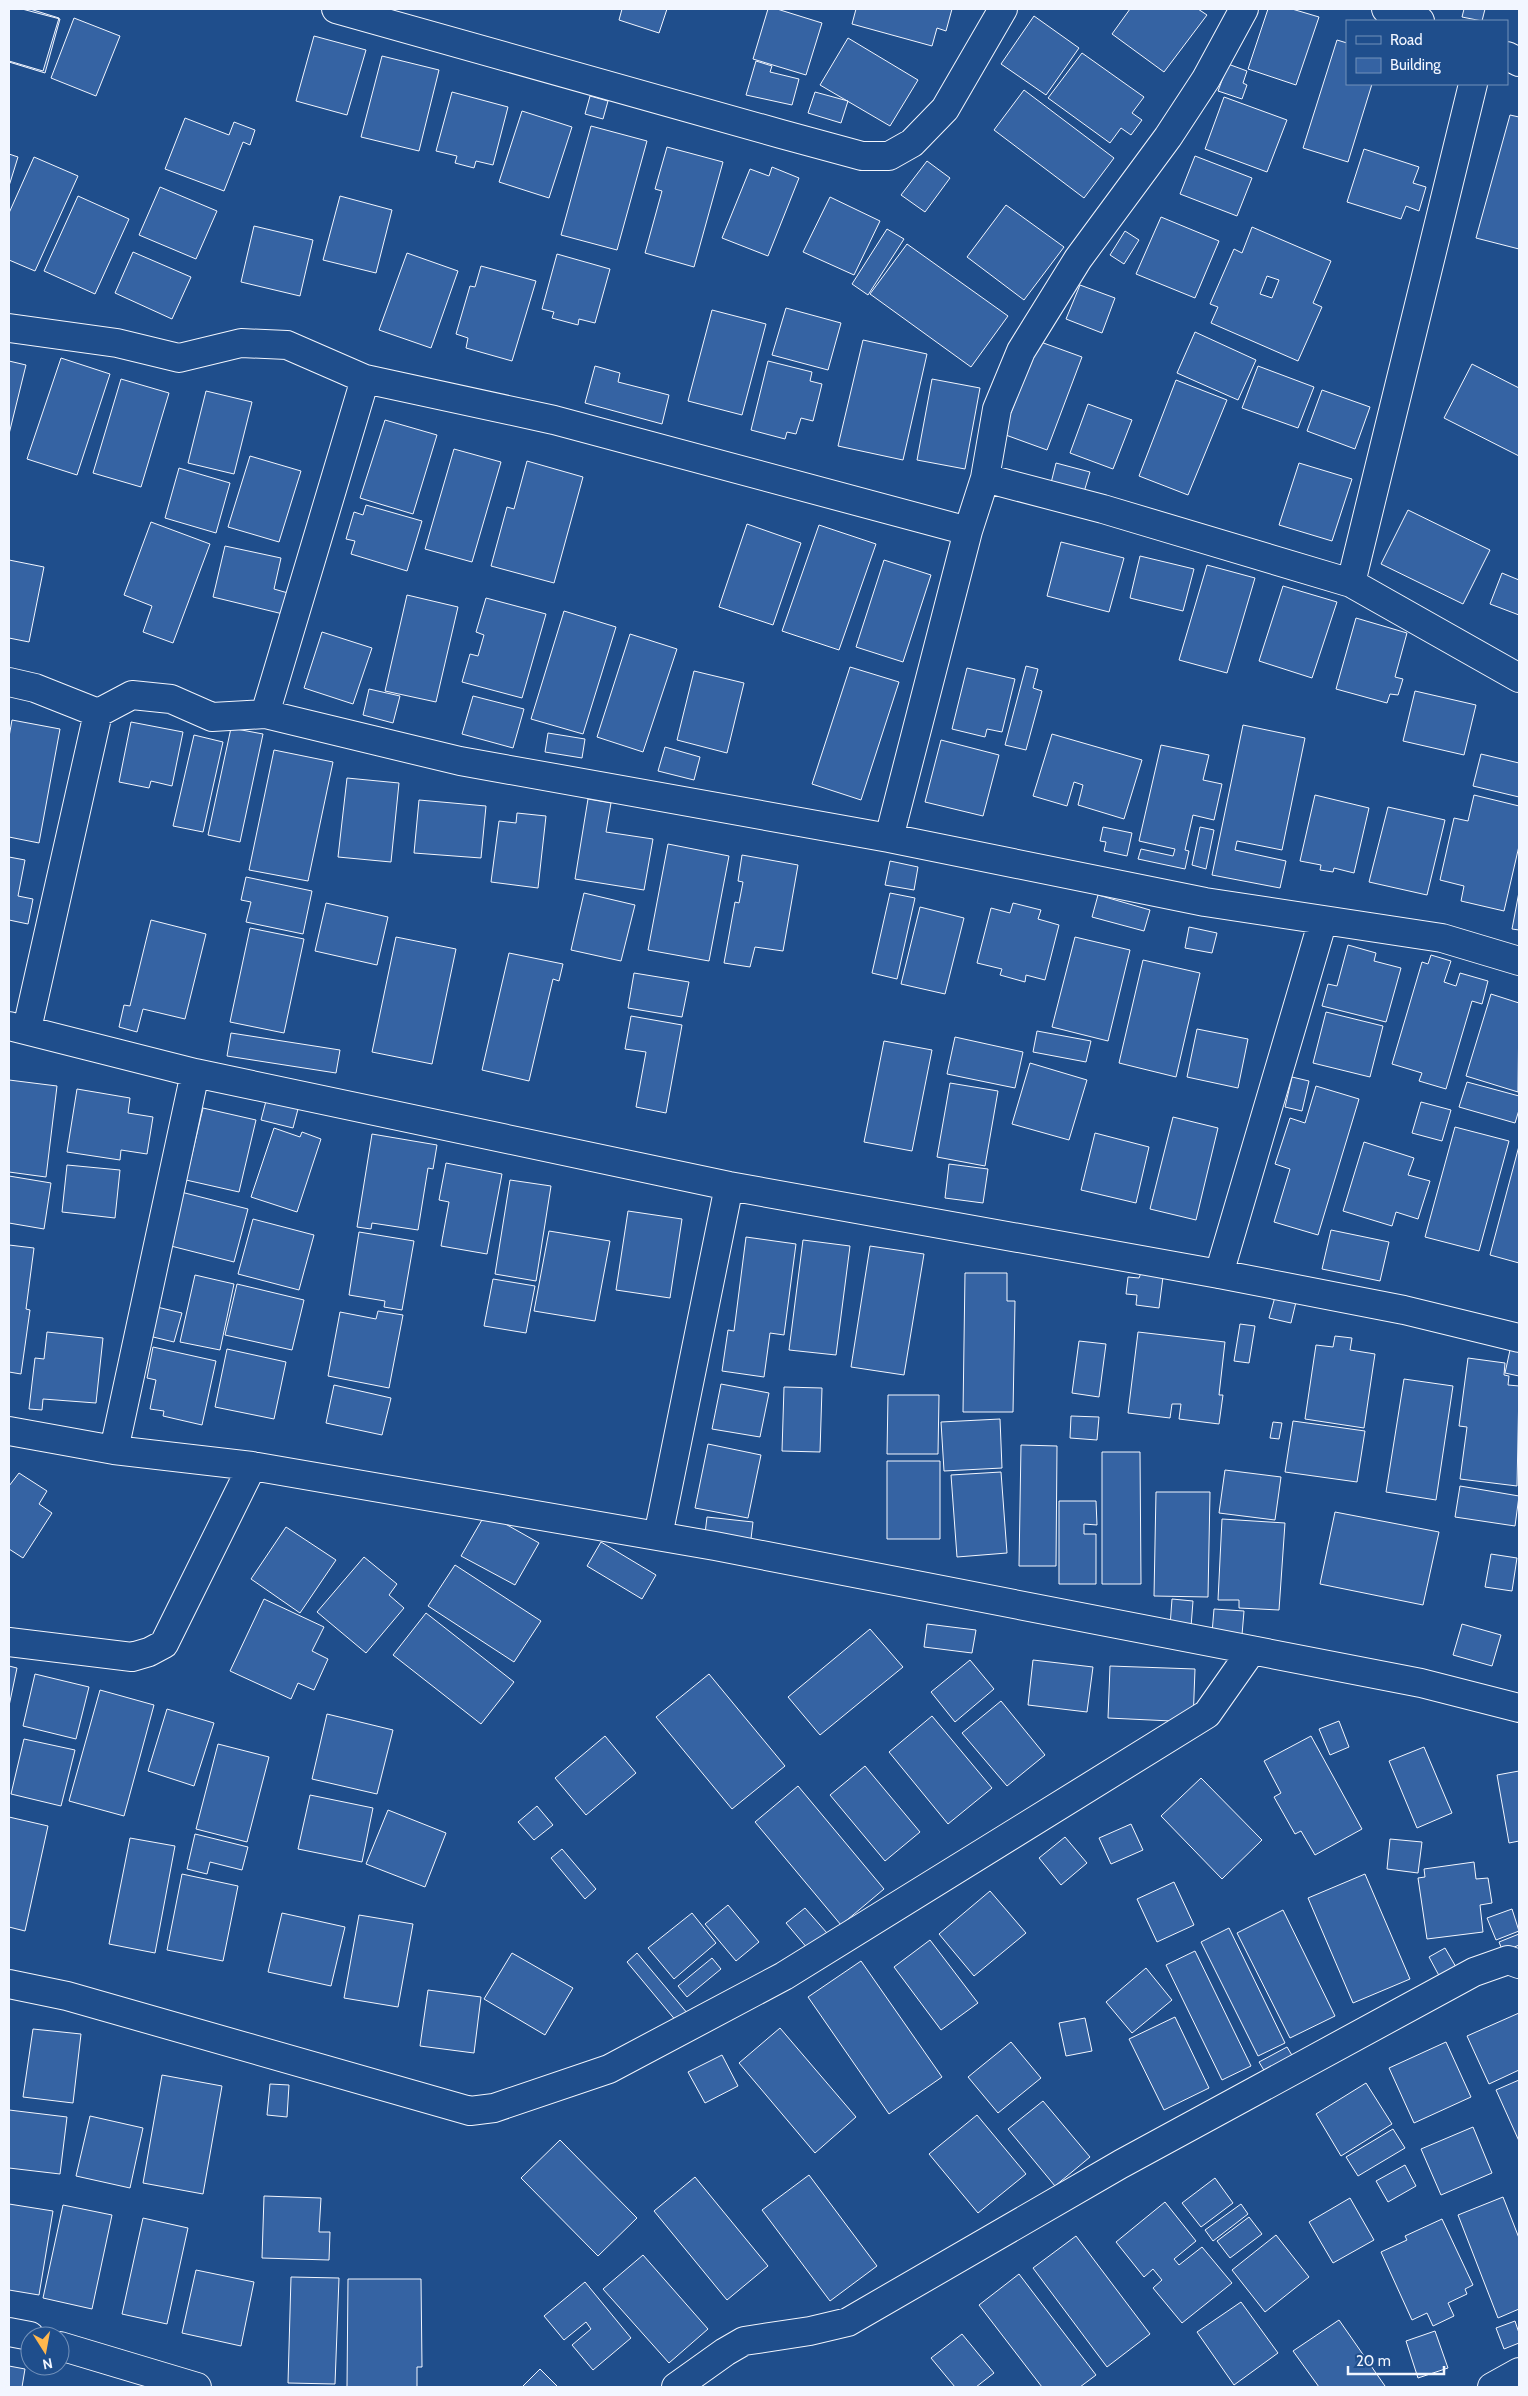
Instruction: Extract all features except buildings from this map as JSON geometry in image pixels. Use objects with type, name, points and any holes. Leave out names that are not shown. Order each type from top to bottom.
[{"type":"street","points":[[336,9],[862,156],[889,156],[912,143],[944,109],[1003,9]]},
{"type":"street","points":[[889,838],[968,531],[985,478],[997,409],[1021,351],[1078,260],[1168,136],[1206,79],[1244,9]]},
{"type":"street","points":[[1386,9],[1417,20]]},
{"type":"street","points":[[1351,583],[1474,85]]},
{"type":"street","points":[[9,328],[117,343],[179,358],[241,343],[287,344],[365,379],[554,420],[968,531]]},
{"type":"street","points":[[265,714],[365,379]]},
{"type":"street","points":[[985,478],[1103,509],[1351,583],[1519,678]]},
{"type":"street","points":[[9,682],[36,688],[98,714]]},
{"type":"street","points":[[1519,960],[1442,938],[1205,902],[889,838],[460,761],[265,714],[212,717],[171,699],[132,695],[98,714],[18,1028],[195,1073],[729,1186],[1219,1274],[1404,1310],[1519,1338]]},
{"type":"street","points":[[1219,1274],[1323,920]]},
{"type":"street","points":[[114,1450],[195,1073]]},
{"type":"street","points":[[658,1536],[729,1186]]},
{"type":"street","points":[[9,1431],[114,1450],[252,1466],[658,1536],[1421,1683],[1519,1708]]},
{"type":"street","points":[[9,1642],[132,1657],[150,1652],[164,1644],[252,1466]]},
{"type":"street","points":[[9,1984],[67,1996],[470,2111],[494,2108],[608,2069],[784,1976],[1207,1714],[1252,1650]]},
{"type":"street","points":[[676,2387],[725,2352],[744,2342],[810,2331],[848,2322],[1121,2164],[1474,1972],[1508,1960],[1519,1964]]},
{"type":"street","points":[[70,2349],[197,2387]]},
{"type":"street","points":[[1492,2387],[1519,2372]]}]
